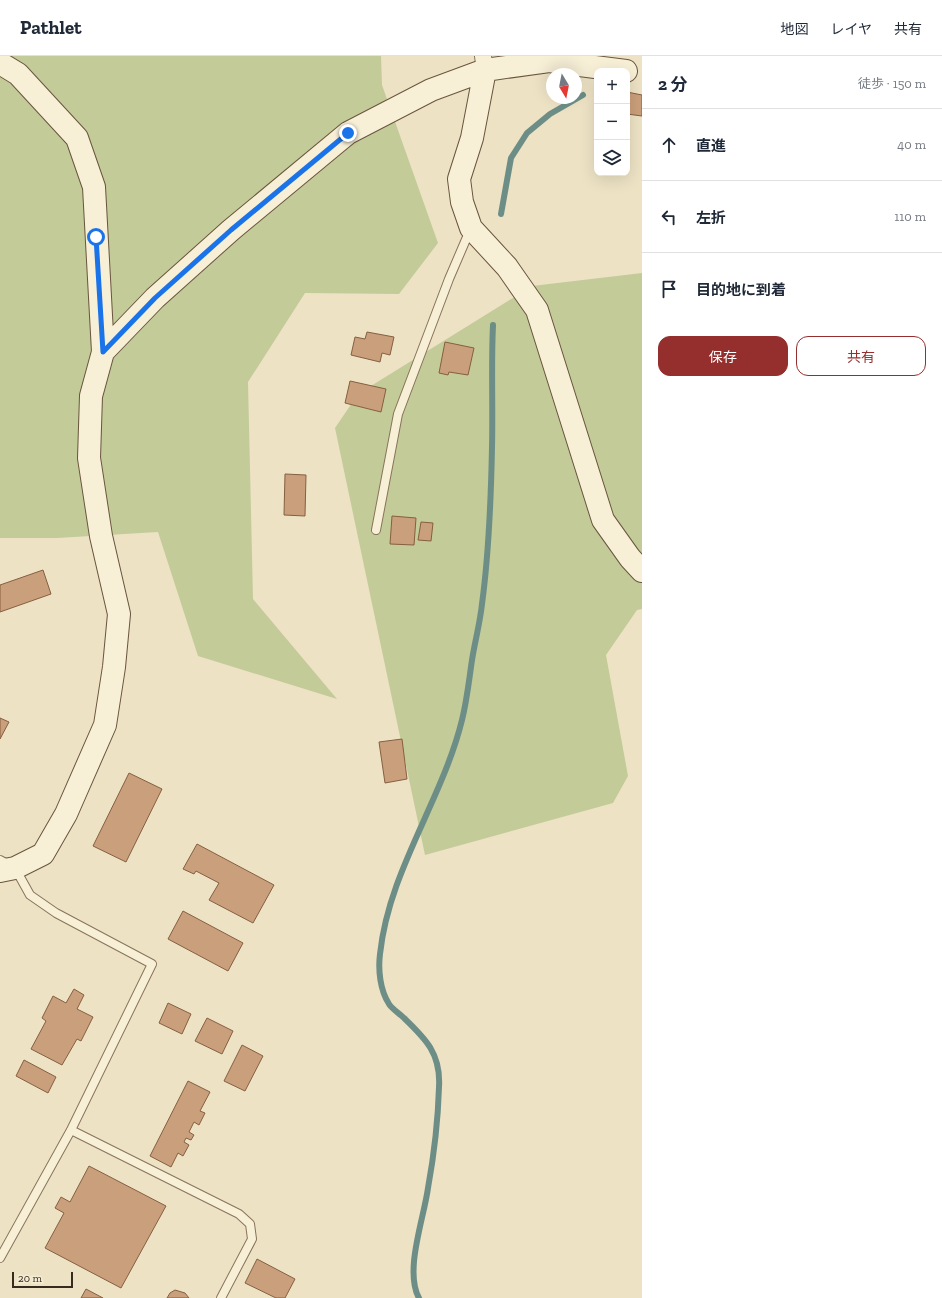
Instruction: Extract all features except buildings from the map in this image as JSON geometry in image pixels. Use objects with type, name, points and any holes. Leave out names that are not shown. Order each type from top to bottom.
[{"type":"street","points":[[103,352],[155,298],[225,235],[348,133],[484,63],[549,61],[603,68]]},
{"type":"street","points":[[0,63],[18,74],[77,138],[94,187],[103,352],[92,396],[89,458],[101,536],[119,614],[114,667],[105,725],[66,814],[43,854],[5,866]]},
{"type":"street","points":[[484,63],[472,138],[459,179],[462,202],[471,228],[508,267],[537,310],[603,520],[630,558],[642,571]]},
{"type":"street","points":[[630,72],[642,73]]},
{"type":"lane","points":[[376,530],[398,414],[449,279],[471,228]]},
{"type":"lane","points":[[0,1258],[71,1130],[152,964],[56,913],[30,895],[5,866]]},
{"type":"lane","points":[[71,1130],[239,1214],[250,1224],[252,1239],[222,1298]]},
{"type":"green space","points":[[0,56],[381,56],[382,85],[438,243],[399,294],[305,293],[248,382],[253,599],[337,699],[198,656],[158,532],[57,538],[0,538]]},
{"type":"green space","points":[[642,273],[642,609],[637,610],[606,655],[628,776],[613,803],[425,855],[335,428],[358,394],[532,286]]},
{"type":"waterway","points":[[501,214],[511,158],[527,133],[550,114],[583,95]]},
{"type":"waterway","points":[[419,1298],[415,1287],[414,1259],[434,1150],[438,1112],[439,1075],[435,1056],[425,1040],[389,1004],[380,980],[379,960],[385,923],[394,893],[453,750],[465,705],[481,611],[488,545],[492,467],[493,325]]},
{"type":"route","points":[[96,237],[103,352],[155,298],[231,230],[348,133]]}]
